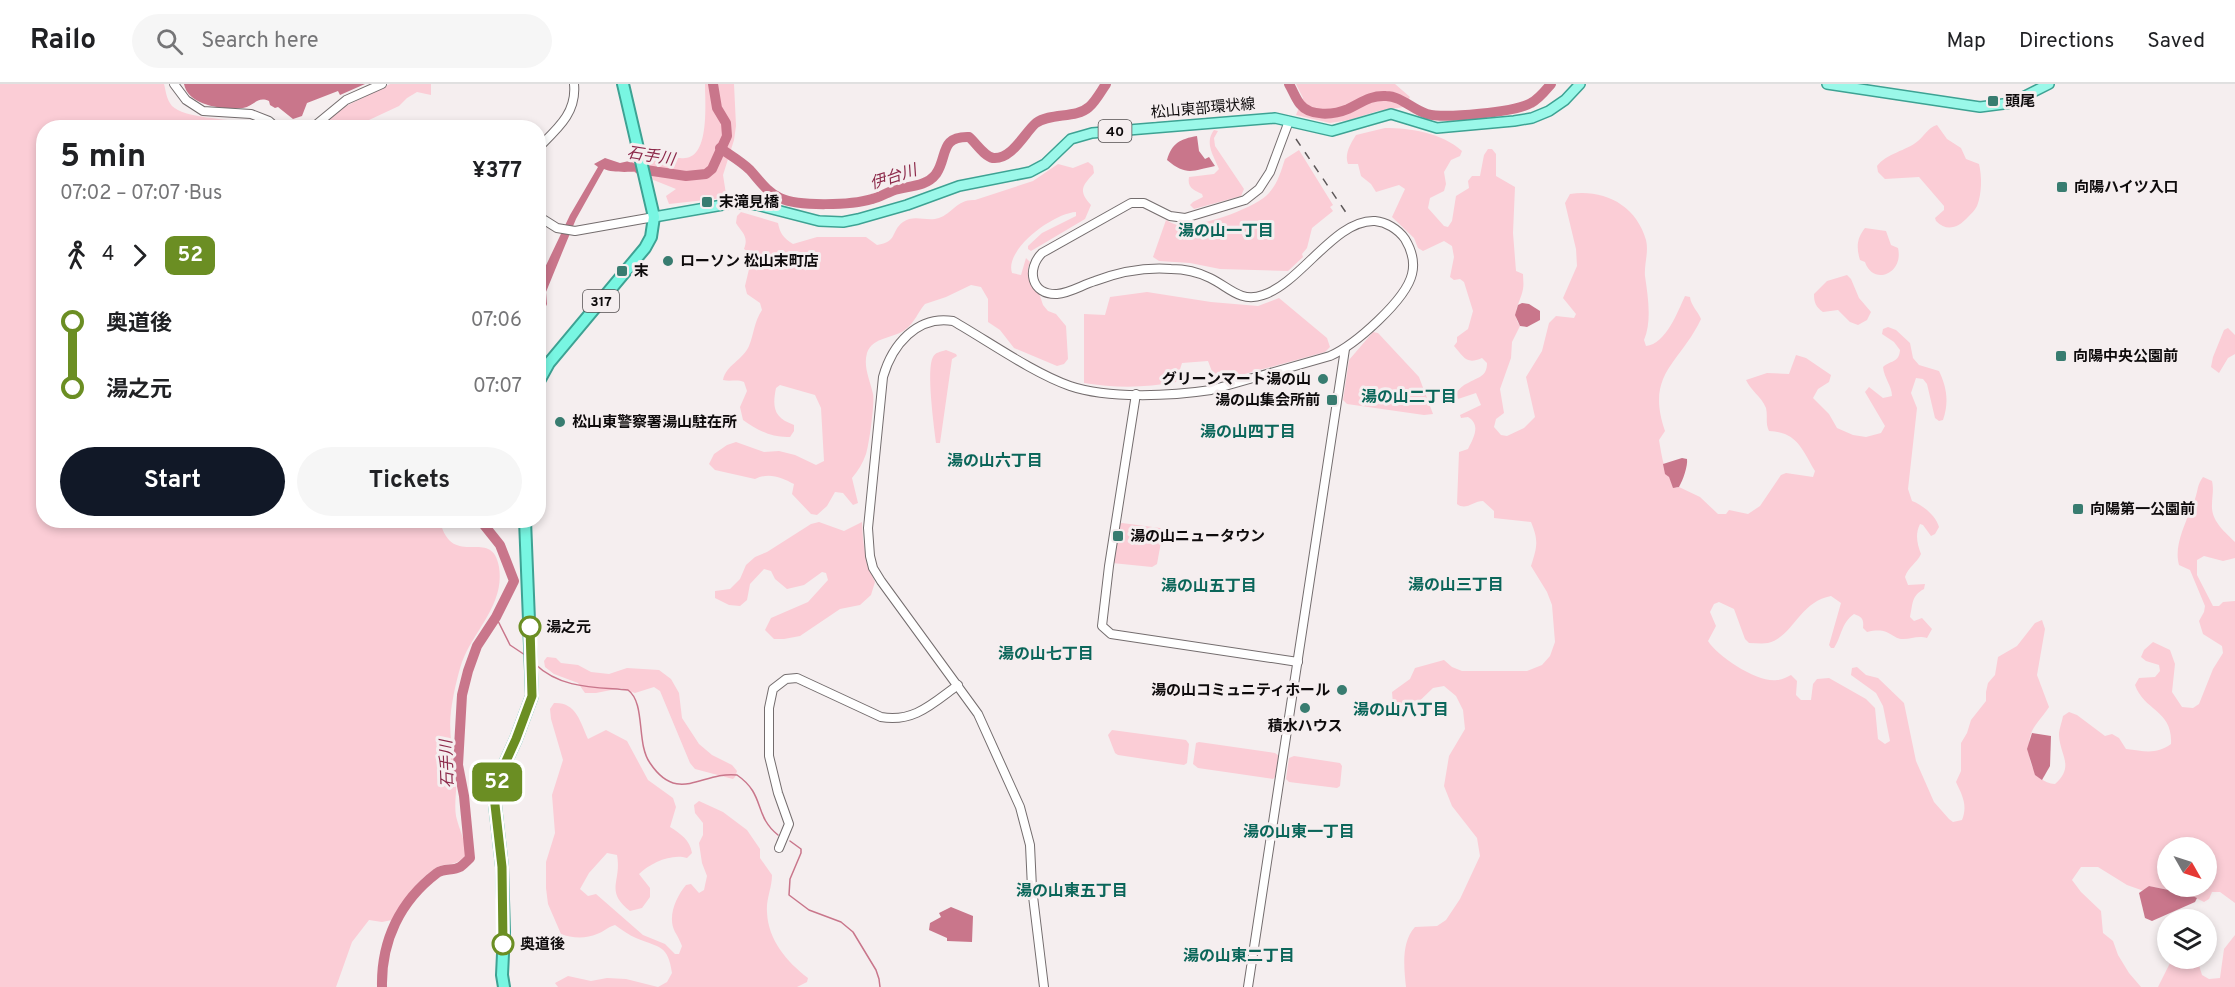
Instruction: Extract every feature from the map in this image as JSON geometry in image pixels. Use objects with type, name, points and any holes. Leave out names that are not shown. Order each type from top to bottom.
[{"type":"highway","name":"317","points":[[546,368],[645,248],[651,237],[654,216],[622,84]]},
{"type":"highway","points":[[504,987],[502,867],[494,796],[497,781],[532,696],[525,528]]},
{"type":"main road","name":"松山東部環状線","points":[[654,216],[734,203],[757,204],[819,221],[843,222],[890,210],[959,186],[1030,172],[1046,164],[1071,139],[1085,134],[1261,118],[1289,121],[1332,132],[1391,114],[1437,128],[1514,121],[1532,118],[1549,111],[1565,100],[1580,84]]},
{"type":"main road","points":[[1827,84],[1980,107],[2011,103],[2049,84]]},
{"type":"street","points":[[174,84],[186,100],[203,111],[250,114],[266,120]]},
{"type":"street","points":[[322,120],[346,100],[382,84]]},
{"type":"street","points":[[546,140],[566,120],[570,112],[574,92],[573,84]]},
{"type":"street","points":[[1044,987],[1032,888],[1030,845],[1024,819],[985,727],[958,685],[873,568],[868,528],[882,388],[887,362],[892,351],[926,322],[944,319],[953,321],[1049,377],[1087,391],[1136,394],[1195,393],[1330,356],[1345,349],[1359,340],[1397,298],[1412,273],[1412,259],[1406,241],[1401,234],[1384,223],[1366,221],[1350,227],[1273,291],[1256,297],[1237,295],[1202,274],[1170,268],[1147,268],[1120,273],[1060,294],[1047,293],[1036,285],[1033,278],[1034,265],[1042,253],[1125,205],[1144,203],[1170,216],[1185,218],[1245,200],[1265,181],[1289,121]]},
{"type":"street","points":[[546,222],[565,230],[590,228],[654,216]]},
{"type":"street","points":[[1248,987],[1345,349]]},
{"type":"street","points":[[1136,394],[1108,566],[1102,626],[1111,634],[1298,662]]},
{"type":"street","points":[[780,848],[789,824],[770,765],[769,746],[770,697],[779,683],[796,678],[881,717],[894,719],[916,714],[958,685]]},
{"type":"shaded area","points":[[0,84],[164,84],[168,101],[178,110],[196,116],[229,120],[36,120],[36,528],[443,528],[446,536],[453,543],[489,549],[495,555],[500,580],[493,605],[462,662],[455,686],[450,720],[456,784],[455,811],[466,855],[458,862],[436,868],[422,879],[392,920],[382,922],[369,920],[352,942],[336,987],[0,987]]},
{"type":"shaded area","points":[[184,84],[365,84],[340,95],[338,91],[307,103],[302,116],[293,119],[265,100],[258,100],[243,108],[208,105],[192,97]]},
{"type":"shaded area","points":[[390,84],[431,84],[431,95],[417,92],[399,106],[369,120],[328,120],[336,111]]},
{"type":"shaded area","points":[[705,84],[734,84],[736,126],[723,175],[726,194],[723,198],[669,204],[666,196],[676,189],[631,171],[650,171],[629,161],[655,157],[683,158],[693,155],[699,149],[704,127]]},
{"type":"shaded area","points":[[1296,84],[1395,84],[1410,97],[1404,107],[1330,123],[1296,115],[1303,98]]},
{"type":"shaded area","points":[[1937,125],[1947,139],[1961,148],[1966,159],[1979,164],[1980,169],[1981,191],[1977,206],[1964,221],[1952,227],[1944,227],[1936,221],[1935,218],[1944,210],[1944,206],[1919,177],[1885,179],[1878,172],[1877,166],[1886,158],[1913,144],[1929,129]]},
{"type":"shaded area","points":[[1385,128],[1405,129],[1436,136],[1462,151],[1460,156],[1451,160],[1444,172],[1446,184],[1444,191],[1430,198],[1428,208],[1444,226],[1448,227],[1452,221],[1456,196],[1469,188],[1468,181],[1472,176],[1480,176],[1484,155],[1488,149],[1492,149],[1496,154],[1496,176],[1515,187],[1513,233],[1516,271],[1523,274],[1523,285],[1516,312],[1520,326],[1512,342],[1511,358],[1500,389],[1504,413],[1496,419],[1494,427],[1501,435],[1507,436],[1524,428],[1535,417],[1526,377],[1542,351],[1549,323],[1556,316],[1574,318],[1576,314],[1563,298],[1577,266],[1576,249],[1565,203],[1570,194],[1595,194],[1617,202],[1635,217],[1641,228],[1647,249],[1645,272],[1649,317],[1644,340],[1646,346],[1653,344],[1665,333],[1685,296],[1690,297],[1700,316],[1701,319],[1693,334],[1662,382],[1659,395],[1665,431],[1659,440],[1666,471],[1676,488],[1679,487],[1700,497],[1718,514],[1726,514],[1729,510],[1748,514],[1760,506],[1781,475],[1786,473],[1813,477],[1815,471],[1798,443],[1786,435],[1769,431],[1766,408],[1746,380],[1767,373],[1789,374],[1796,355],[1806,358],[1831,375],[1829,382],[1818,389],[1813,398],[1829,414],[1837,428],[1853,435],[1866,437],[1881,433],[1885,426],[1865,392],[1869,387],[1883,398],[1892,396],[1883,367],[1896,359],[1900,350],[1894,342],[1882,334],[1883,329],[1888,327],[1896,330],[1910,343],[1913,358],[1919,365],[1939,371],[1946,395],[1943,420],[1939,421],[1935,418],[1927,384],[1923,379],[1916,378],[1911,393],[1917,408],[1908,489],[1912,501],[1928,511],[1939,527],[1931,536],[1920,524],[1917,539],[1921,554],[1905,577],[1908,585],[1925,584],[1924,589],[1912,604],[1910,617],[1914,621],[1922,618],[1932,629],[1927,638],[1903,639],[1881,631],[1867,632],[1863,628],[1862,619],[1854,614],[1844,626],[1834,648],[1831,648],[1829,645],[1841,603],[1831,596],[1811,605],[1784,634],[1768,643],[1749,643],[1745,639],[1734,609],[1719,602],[1714,604],[1710,612],[1716,626],[1708,641],[1720,654],[1749,673],[1769,680],[1779,680],[1791,675],[1797,681],[1796,695],[1801,700],[1811,700],[1813,684],[1817,679],[1829,678],[1866,699],[1875,708],[1878,739],[1885,744],[1890,741],[1883,706],[1876,693],[1851,675],[1852,668],[1857,667],[1866,675],[1878,678],[1904,703],[1916,761],[1934,802],[1953,822],[1962,820],[1964,810],[1964,800],[1956,782],[1961,771],[1961,743],[1971,720],[1986,701],[1988,683],[1995,675],[1998,657],[2017,646],[2035,623],[2042,620],[2045,629],[2037,675],[2049,707],[2032,731],[2029,747],[2031,764],[2040,778],[2055,784],[2064,772],[2065,761],[2059,733],[2063,716],[2069,712],[2077,715],[2105,736],[2112,734],[2119,738],[2126,749],[2155,751],[2171,744],[2170,733],[2163,717],[2139,694],[2135,685],[2139,678],[2155,677],[2160,671],[2159,665],[2141,657],[2144,650],[2153,642],[2170,650],[2175,664],[2172,692],[2182,707],[2193,708],[2199,704],[2213,669],[2223,653],[2222,646],[2203,634],[2199,621],[2205,606],[2190,570],[2179,565],[2178,557],[2185,523],[2200,483],[2203,477],[2212,481],[2212,511],[2219,526],[2235,542],[2235,558],[2223,561],[2204,556],[2197,560],[2197,575],[2213,606],[2235,601],[2235,903],[2217,892],[2217,837],[2157,837],[2157,888],[2149,886],[2144,891],[2127,885],[2098,867],[2081,867],[2072,880],[2101,911],[2103,933],[2113,941],[2118,955],[2141,987],[1406,987],[1404,956],[1407,940],[1415,927],[1437,926],[1446,920],[1460,899],[1480,856],[1477,838],[1452,806],[1444,786],[1449,756],[1465,729],[1463,710],[1456,696],[1444,686],[1433,688],[1407,713],[1400,713],[1393,704],[1392,692],[1410,679],[1415,668],[1444,660],[1452,667],[1462,671],[1527,671],[1542,665],[1550,656],[1555,642],[1552,605],[1531,566],[1536,544],[1531,522],[1494,518],[1494,511],[1483,501],[1467,506],[1457,504],[1459,452],[1468,449],[1475,427],[1472,420],[1468,417],[1461,418],[1460,415],[1481,405],[1476,393],[1458,399],[1456,393],[1464,385],[1484,374],[1487,363],[1482,358],[1472,361],[1466,359],[1454,346],[1457,337],[1468,329],[1473,311],[1464,282],[1450,277],[1454,257],[1452,246],[1444,241],[1423,251],[1418,248],[1414,238],[1392,217],[1405,189],[1399,185],[1376,192],[1371,184],[1361,176],[1358,164],[1348,164],[1347,153],[1356,135]]},
{"type":"shaded area","points":[[1214,130],[1218,131],[1214,138],[1215,146],[1244,189],[1241,196],[1194,209],[1190,205],[1203,197],[1190,186],[1189,177],[1214,174],[1219,169],[1210,145]]},
{"type":"shaded area","points":[[1197,136],[1199,151],[1205,159],[1209,157],[1215,166],[1190,171],[1179,168],[1167,160],[1171,150],[1178,143]]},
{"type":"shaded area","points":[[1299,150],[1333,205],[1330,207],[1333,211],[1312,228],[1307,248],[1302,254],[1303,257],[1288,271],[1220,269],[1190,263],[1159,261],[1153,257],[1166,220],[1177,225],[1200,223],[1227,216],[1252,205],[1269,193],[1277,181],[1285,159]]},
{"type":"shaded area","points":[[605,158],[620,163],[629,161],[651,171],[620,172],[604,169],[576,219],[546,292],[546,265],[570,215],[598,167],[594,164]]},
{"type":"shaded area","points":[[1088,162],[1093,166],[1094,173],[1083,189],[1084,196],[1091,205],[1085,219],[1031,251],[1028,246],[1042,233],[1076,216],[1076,212],[1044,225],[1023,243],[1012,264],[1012,273],[1021,275],[1026,258],[1030,262],[1028,268],[1030,281],[1043,305],[1048,311],[1056,314],[1066,326],[1068,359],[1064,364],[1057,366],[1014,348],[1000,330],[988,322],[988,299],[981,287],[971,285],[925,304],[906,329],[870,347],[866,358],[866,368],[873,394],[870,433],[866,454],[852,478],[858,503],[853,505],[843,493],[835,492],[827,506],[817,515],[811,514],[792,494],[794,484],[789,481],[770,476],[755,479],[715,470],[709,464],[714,454],[736,442],[764,452],[779,451],[795,455],[816,465],[824,461],[821,408],[815,395],[780,385],[776,388],[774,401],[776,411],[782,419],[794,425],[794,431],[790,437],[777,436],[759,430],[743,420],[740,407],[747,391],[744,382],[723,380],[727,370],[749,346],[762,310],[760,303],[747,294],[745,286],[750,265],[743,261],[748,252],[744,249],[746,241],[736,223],[737,216],[741,212],[778,223],[782,235],[793,244],[817,237],[866,237],[877,245],[884,244],[907,220],[939,218],[969,200],[1033,181],[1058,164],[1073,168]]},
{"type":"shaded area","points":[[1865,228],[1886,231],[1891,245],[1898,248],[1899,257],[1896,265],[1887,274],[1874,274],[1865,262],[1860,260],[1858,243]]},
{"type":"shaded area","points":[[1847,275],[1859,298],[1871,312],[1867,320],[1858,325],[1850,322],[1838,310],[1823,312],[1814,300],[1814,294],[1827,281]]},
{"type":"shaded area","points":[[1147,292],[1211,302],[1258,306],[1279,298],[1327,338],[1330,347],[1325,352],[1216,382],[1208,361],[1182,363],[1176,382],[1130,387],[1084,383],[1084,314],[1105,315],[1110,297]]},
{"type":"shaded area","points":[[1529,304],[1540,311],[1540,320],[1527,327],[1520,326],[1515,315],[1518,305]]},
{"type":"shaded area","points":[[2228,328],[2235,335],[2235,354],[2228,358],[2219,373],[2211,367],[2213,357],[2224,330]]},
{"type":"shaded area","points":[[1373,332],[1378,333],[1419,377],[1433,414],[1424,415],[1347,404],[1343,400],[1349,360]]},
{"type":"shaded area","points":[[946,350],[957,356],[952,359],[940,443],[936,443],[931,398],[931,363],[935,354]]},
{"type":"shaded area","points":[[1682,458],[1687,459],[1685,473],[1679,487],[1673,488],[1669,477],[1665,474],[1663,464]]},
{"type":"shaded area","points":[[819,522],[844,531],[862,522],[865,553],[875,582],[871,595],[860,605],[840,609],[800,636],[774,639],[765,630],[771,618],[808,602],[828,580],[826,573],[822,572],[804,585],[787,589],[775,579],[771,571],[764,569],[750,584],[747,600],[740,606],[729,605],[715,598],[715,591],[730,589],[740,579],[746,565],[755,557],[811,524]]},
{"type":"shaded area","points":[[1119,524],[1160,528],[1163,531],[1157,564],[1152,567],[1112,563]]},
{"type":"shaded area","points":[[547,657],[556,658],[561,663],[578,665],[591,672],[609,674],[627,668],[659,670],[671,679],[679,693],[682,718],[699,744],[712,755],[732,765],[737,771],[735,777],[733,779],[695,769],[690,763],[660,691],[654,687],[635,693],[621,688],[585,693],[578,683],[554,674],[545,667],[544,661]]},
{"type":"shaded area","points":[[554,703],[572,709],[580,719],[588,739],[606,730],[627,741],[648,780],[673,798],[676,807],[670,827],[687,841],[692,853],[687,858],[675,857],[662,860],[639,874],[650,888],[650,897],[642,908],[630,911],[618,898],[616,892],[617,855],[607,853],[589,873],[580,889],[588,896],[596,894],[643,935],[665,944],[675,954],[679,954],[682,946],[673,926],[674,907],[686,885],[691,884],[699,893],[704,890],[707,876],[699,843],[703,835],[703,823],[695,813],[694,805],[699,801],[723,812],[747,830],[760,849],[760,858],[772,875],[767,907],[771,932],[780,950],[808,978],[807,982],[797,987],[658,987],[667,982],[672,973],[668,957],[657,946],[633,937],[615,925],[588,937],[561,934],[548,904],[546,888],[546,862],[555,833],[552,795],[563,760],[551,719],[550,709]]},
{"type":"shaded area","points":[[1112,730],[1186,740],[1189,744],[1187,763],[1184,765],[1118,755],[1108,735]]},
{"type":"shaded area","points":[[2032,733],[2051,736],[2050,766],[2042,780],[2035,775],[2027,749]]},
{"type":"shaded area","points":[[1196,743],[1275,753],[1279,756],[1275,777],[1273,779],[1198,768],[1193,764]]},
{"type":"shaded area","points":[[1294,756],[1340,763],[1342,766],[1340,786],[1337,788],[1289,782],[1286,779],[1289,758]]},
{"type":"shaded area","points":[[2149,886],[2157,888],[2157,897],[2197,898],[2195,902],[2179,909],[2157,909],[2157,919],[2152,921],[2145,918],[2139,893]]},
{"type":"shaded area","points":[[2194,897],[2210,897],[2204,902]]},
{"type":"shaded area","points":[[951,907],[973,916],[972,942],[947,941],[947,938],[929,930],[930,923],[941,917],[939,913]]},
{"type":"shaded area","points":[[2235,935],[2235,987],[2158,987],[2167,969],[2200,969],[2202,975],[2209,979],[2220,978],[2224,949]]},
{"type":"shaded area","points":[[568,976],[591,981],[607,978],[626,979],[658,987],[558,987],[555,983]]},
{"type":"waterway","name":"石手川","points":[[639,169],[686,176],[706,174],[712,169],[727,136],[726,123],[717,108],[713,84]]},
{"type":"waterway","name":"伊台川","points":[[720,148],[740,161],[767,189],[780,198],[812,204],[863,201],[928,181],[940,167],[949,144],[959,138],[969,137],[990,157],[1006,155],[1018,145],[1036,123],[1084,111],[1106,84]]},
{"type":"waterway","name":"伊台川","points":[[1289,84],[1300,104],[1316,113],[1336,113],[1370,98],[1386,96],[1397,98],[1427,114],[1449,116],[1496,112],[1523,106],[1537,99],[1551,84]]},
{"type":"waterway","name":"石手川","points":[[382,987],[389,938],[403,909],[424,884],[437,873],[460,867],[470,858],[464,796],[458,765],[462,695],[477,646],[496,617],[514,581],[500,545],[486,528]]},
{"type":"waterway","points":[[496,617],[510,645],[525,655]]},
{"type":"waterway","points":[[535,664],[545,672],[567,682],[591,687],[628,690],[634,696],[637,704],[646,755],[660,775],[670,782],[681,784],[724,775],[737,775],[752,790],[765,820],[778,835]]},
{"type":"waterway","points":[[790,841],[801,849],[801,853],[790,879],[789,895],[809,910],[841,922],[853,932],[876,970],[880,987]]},
{"type":"railway","points":[[1296,139],[1349,217]]},
{"type":"bus line","name":"52","points":[[503,944],[502,867],[494,796],[497,781],[532,696],[530,627]]},
{"type":"place","name":"頭尾","points":[[1993,101]]},
{"type":"place","name":"向陽ハイツ入口","points":[[2062,187]]},
{"type":"place","name":"末滝見橋","points":[[707,202]]},
{"type":"place","name":"ローソン 松山末町店","points":[[668,261]]},
{"type":"place","name":"末","points":[[622,271]]},
{"type":"place","name":"向陽中央公園前","points":[[2061,356]]},
{"type":"place","name":"グリーンマート湯の山","points":[[1323,379]]},
{"type":"place","name":"湯の山集会所前","points":[[1332,400]]},
{"type":"place","name":"松山東警察署湯山駐在所","points":[[560,422]]},
{"type":"place","name":"向陽第一公園前","points":[[2078,509]]},
{"type":"place","name":"湯の山ニュータウン","points":[[1118,536]]},
{"type":"place","name":"湯之元","points":[[530,627]]},
{"type":"place","name":"湯の山コミュニティホール","points":[[1342,690]]},
{"type":"place","name":"積水ハウス","points":[[1305,708]]},
{"type":"place","name":"奥道後","points":[[503,944]]},
{"type":"district","name":"湯の山一丁目","points":[[1226,230]]},
{"type":"district","name":"湯の山二丁目","points":[[1409,396]]},
{"type":"district","name":"湯の山四丁目","points":[[1248,431]]},
{"type":"district","name":"湯の山六丁目","points":[[995,460]]},
{"type":"district","name":"湯の山三丁目","points":[[1456,584]]},
{"type":"district","name":"湯の山五丁目","points":[[1209,585]]},
{"type":"district","name":"湯の山七丁目","points":[[1046,653]]},
{"type":"district","name":"湯の山八丁目","points":[[1401,709]]},
{"type":"district","name":"湯の山東一丁目","points":[[1299,831]]},
{"type":"district","name":"湯の山東五丁目","points":[[1072,890]]},
{"type":"district","name":"湯の山東二丁目","points":[[1239,955]]}]
